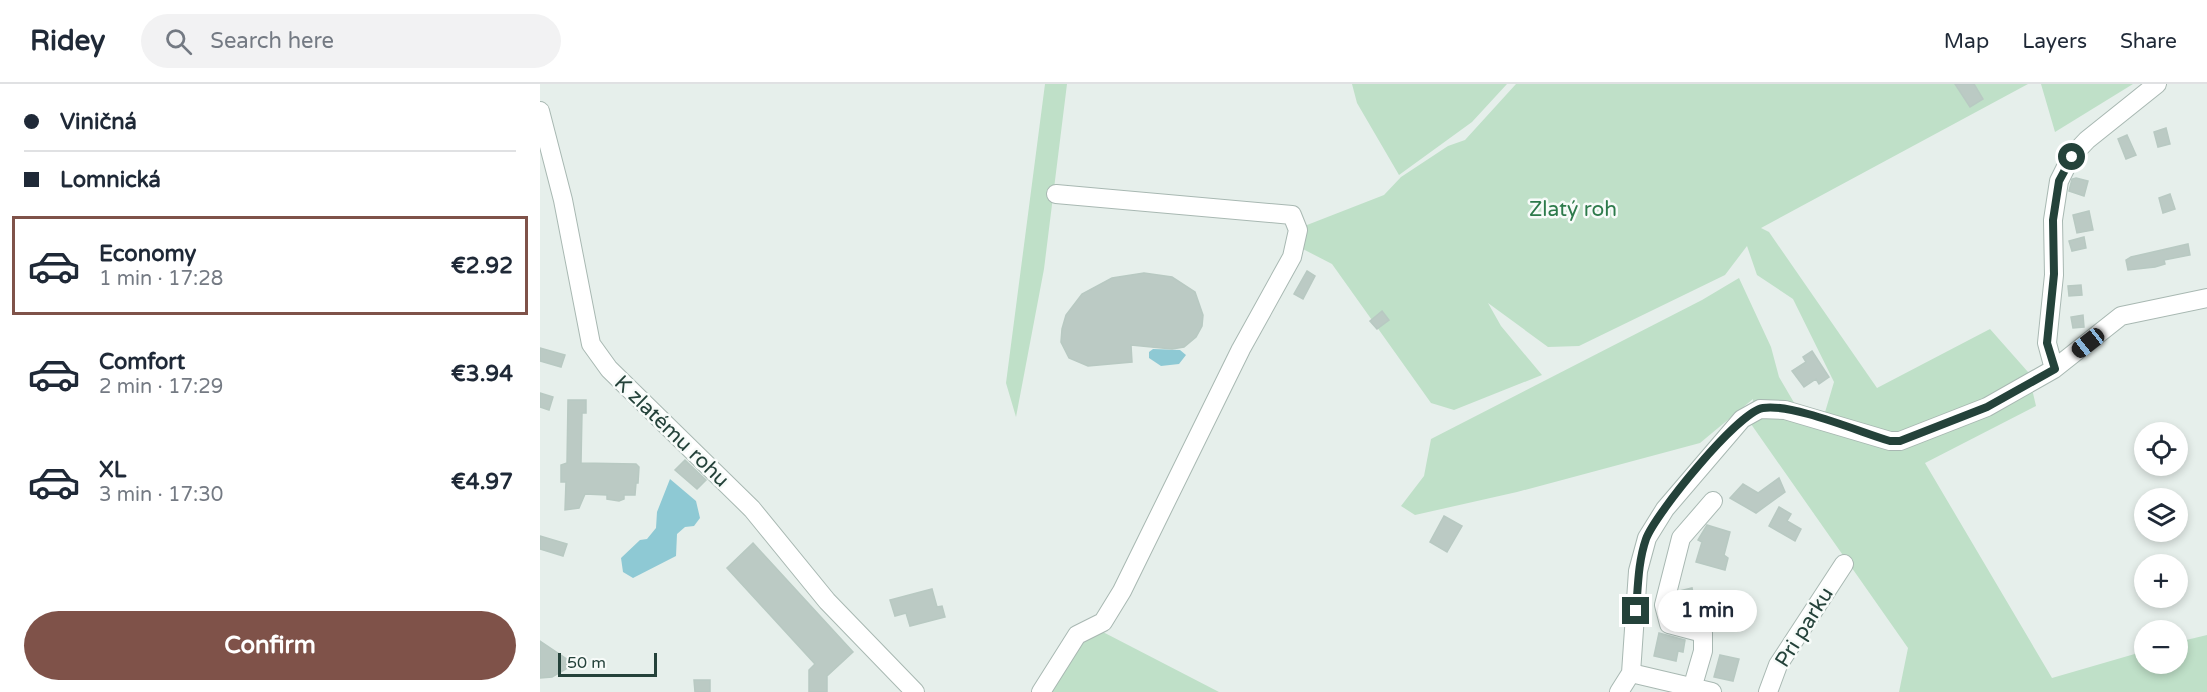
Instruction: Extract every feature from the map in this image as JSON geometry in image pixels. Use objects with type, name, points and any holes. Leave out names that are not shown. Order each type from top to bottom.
[{"type":"street","points":[[2055,369],[2047,343],[2054,274],[2053,220],[2059,181],[2072,157],[2087,140],[2157,84]]},
{"type":"street","name":"K zlatému rohu","points":[[540,111],[563,200],[591,344],[609,369],[752,509],[827,601],[915,692]]},
{"type":"street","points":[[1041,692],[1077,635],[1103,622],[1122,591],[1241,349],[1292,257],[1298,230],[1292,215],[1056,194]]},
{"type":"street","points":[[1619,692],[1631,673],[1638,571],[1647,538],[1665,509],[1742,419],[1761,408],[1773,407],[1890,441],[1900,441],[1987,407],[2055,369],[2121,316],[2207,298]]},
{"type":"street","points":[[1692,690],[1703,651],[1703,633],[1669,624],[1664,605],[1681,538],[1713,501]]},
{"type":"street","name":"Pri parku","points":[[1768,692],[1778,665],[1844,564]]},
{"type":"street","points":[[1631,673],[1692,690],[1712,692]]},
{"type":"green space","points":[[1045,84],[1067,84],[1044,269],[1016,417],[1006,383]]},
{"type":"green space","points":[[1352,84],[1507,84],[1472,122],[1399,175],[1357,103]]},
{"type":"green space","name":"Zlatý roh","points":[[1516,84],[2028,84],[1761,228],[1769,232],[1877,388],[1990,329],[2028,372],[2036,406],[1925,463],[2052,678],[2134,654],[2134,674],[2188,674],[2188,640],[2207,635],[2207,692],[1899,692],[1908,648],[1751,424],[1753,399],[1700,443],[1517,492],[1415,515],[1401,506],[1424,476],[1431,439],[1702,300],[1739,278],[1771,347],[1779,377],[1796,406],[1823,419],[1834,382],[1793,299],[1757,275],[1747,246],[1725,275],[1579,346],[1548,347],[1488,303],[1501,326],[1542,375],[1454,410],[1431,403],[1332,264],[1299,247],[1307,225],[1384,195],[1401,177],[1448,146],[1465,140]]},
{"type":"green space","points":[[2041,84],[2133,84],[2055,132]]},
{"type":"green space","points":[[1101,631],[1219,692],[1047,692],[1075,647]]},
{"type":"water","points":[[1153,349],[1180,350],[1186,355],[1179,364],[1161,366],[1149,358],[1149,352]]},
{"type":"water","points":[[670,479],[696,501],[700,518],[694,526],[685,527],[677,534],[676,556],[633,578],[623,572],[621,558],[640,540],[647,539],[656,528],[657,512]]},
{"type":"building","points":[[1955,84],[1974,84],[1983,99],[1970,107]]},
{"type":"building","points":[[2166,128],[2170,144],[2158,147],[2154,132]]},
{"type":"building","points":[[2127,135],[2136,155],[2126,159],[2118,139]]},
{"type":"building","points":[[2072,179],[2088,181],[2084,196],[2069,191]]},
{"type":"building","points":[[2170,194],[2175,209],[2163,213],[2159,198]]},
{"type":"building","points":[[2089,211],[2093,230],[2077,233],[2073,215]]},
{"type":"building","points":[[2084,237],[2086,248],[2072,251],[2069,241]]},
{"type":"building","points":[[2188,244],[2190,255],[2164,260],[2165,264],[2155,267],[2128,270],[2126,260],[2131,257]]},
{"type":"building","points":[[1307,271],[1315,276],[1303,299],[1294,294]]},
{"type":"building","points":[[1144,273],[1172,277],[1195,292],[1203,315],[1202,326],[1196,337],[1184,347],[1172,349],[1131,345],[1132,362],[1088,366],[1069,358],[1061,342],[1062,329],[1066,315],[1082,294],[1112,278]]},
{"type":"building","points":[[2081,285],[2082,295],[2069,296],[2068,286]]},
{"type":"building","points":[[1382,311],[1389,320],[1377,329],[1370,321]]},
{"type":"building","points":[[2083,315],[2084,327],[2073,328],[2071,317]]},
{"type":"building","points":[[540,348],[565,355],[561,367],[540,361]]},
{"type":"building","points":[[1812,351],[1829,377],[1819,384],[1816,379],[1804,387],[1792,371],[1806,362],[1803,357]]},
{"type":"building","points":[[540,393],[553,397],[549,410],[540,407]]},
{"type":"building","points":[[568,400],[586,400],[586,413],[582,413],[581,463],[636,464],[639,467],[635,495],[624,495],[624,499],[619,501],[607,499],[607,495],[585,494],[579,508],[565,510],[566,482],[561,482],[561,465],[567,463]]},
{"type":"building","points":[[685,460],[706,480],[697,489],[675,470]]},
{"type":"building","points":[[1779,478],[1785,492],[1756,513],[1730,498],[1743,484],[1758,493]]},
{"type":"building","points":[[1779,507],[1791,514],[1787,521],[1801,529],[1795,541],[1769,526]]},
{"type":"building","points":[[1444,516],[1462,526],[1447,552],[1430,542]]},
{"type":"building","points":[[1707,525],[1730,532],[1724,555],[1728,558],[1725,570],[1696,562],[1702,542],[1698,540]]},
{"type":"building","points":[[540,536],[567,544],[563,556],[540,549]]},
{"type":"building","points":[[753,543],[853,652],[827,676],[827,692],[809,692],[809,670],[815,664],[727,568]]},
{"type":"building","points":[[1692,588],[1696,608],[1710,611],[1707,622],[1684,616],[1682,612],[1679,591]]},
{"type":"building","points":[[932,589],[937,607],[942,606],[945,617],[910,626],[906,613],[895,616],[890,600]]},
{"type":"building","points":[[1659,633],[1685,640],[1683,652],[1678,651],[1676,661],[1654,656]]},
{"type":"building","points":[[540,641],[571,662],[566,669],[552,677],[540,678]]},
{"type":"building","points":[[1720,655],[1739,659],[1733,681],[1714,677]]},
{"type":"building","points":[[694,680],[710,680],[710,692],[695,692]]},
{"type":"route","points":[[1636,611],[1638,571],[1647,538],[1665,509],[1730,431],[1752,412],[1761,408],[1773,407],[1890,441],[1900,441],[1987,407],[2055,369],[2047,343],[2054,274],[2053,220],[2059,181],[2072,157]]}]
